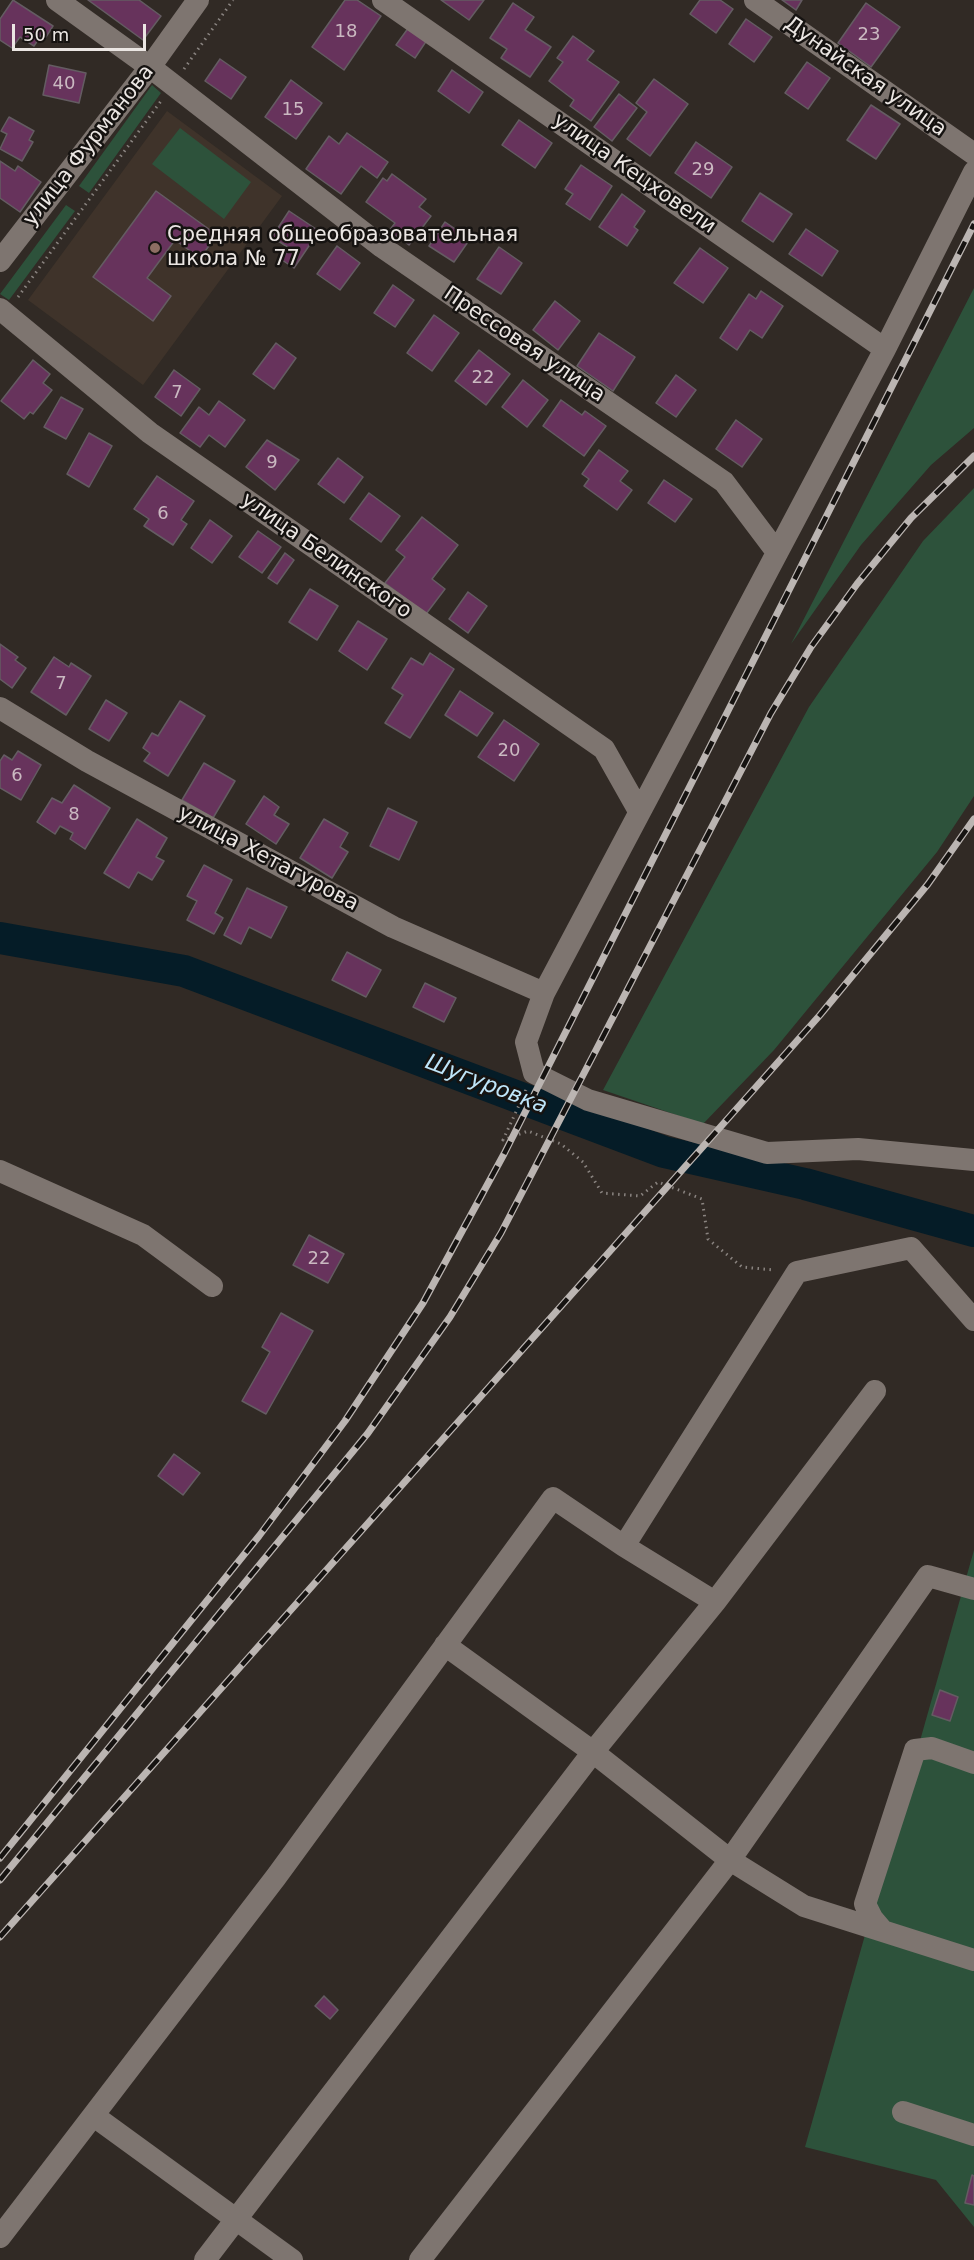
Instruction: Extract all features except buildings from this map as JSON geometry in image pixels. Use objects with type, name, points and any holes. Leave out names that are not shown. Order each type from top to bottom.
[{"type":"street","name":"Прессовая улица","points":[[57,0],[150,67],[382,247],[724,482],[776,551]]},
{"type":"street","name":"улица Фурманова","points":[[0,261],[150,67],[198,0]]},
{"type":"street","name":"улица Кецховели","points":[[383,0],[885,349]]},
{"type":"street","name":"Дунайская улица","points":[[755,0],[974,154]]},
{"type":"street","points":[[974,172],[885,349],[776,551],[544,993],[526,1042],[534,1073],[588,1100],[767,1153],[858,1149],[974,1160]]},
{"type":"street","name":"улица Белинского","points":[[3,312],[150,433],[604,749],[639,811]]},
{"type":"street","name":"улица Хетагурова","points":[[0,708],[87,761],[393,927],[544,993]]},
{"type":"street","points":[[0,1171],[143,1235],[212,1286]]},
{"type":"street","points":[[624,1546],[796,1272],[911,1248],[974,1320]]},
{"type":"street","points":[[205,2260],[593,1752],[715,1602],[875,1391]]},
{"type":"street","points":[[0,2237],[276,1877],[553,1498],[624,1546],[715,1602]]},
{"type":"street","points":[[420,2260],[730,1860],[928,1576],[974,1589]]},
{"type":"street","points":[[445,1645],[593,1752],[730,1860],[804,1906],[974,1960]]},
{"type":"street","points":[[883,1931],[872,1918],[865,1904],[915,1750],[932,1748],[974,1763]]},
{"type":"street","points":[[903,2112],[974,2135]]},
{"type":"street","points":[[94,2116],[292,2260]]},
{"type":"path","points":[[3,312],[173,85],[233,0]]},
{"type":"path","points":[[517,1110],[503,1140],[528,1131],[561,1144],[583,1162],[602,1193],[640,1196],[658,1182],[702,1199],[708,1239],[742,1267],[796,1272]]},
{"type":"shaded area","name":"Средняя общеобразовательная школа № 77","points":[[167,111],[282,196],[143,385],[28,300]]},
{"type":"green space","points":[[152,85],[161,93],[89,193],[79,186]]},
{"type":"green space","points":[[180,128],[251,182],[224,219],[152,164]]},
{"type":"green space","points":[[66,205],[75,211],[9,300],[0,294]]},
{"type":"green space","points":[[974,288],[974,428],[931,465],[861,545],[791,644]]},
{"type":"green space","points":[[974,488],[974,796],[937,852],[774,1050],[703,1124],[603,1090],[809,707],[923,541]]},
{"type":"green space","points":[[974,1550],[974,2227],[936,2180],[805,2147]]},
{"type":"waterway","name":"Шугуровка","points":[[0,938],[184,971],[664,1152],[805,1184],[974,1231]]},
{"type":"railway","points":[[0,1858],[259,1536],[345,1421],[423,1303],[504,1154],[974,224]]},
{"type":"railway","points":[[0,1880],[368,1433],[450,1317],[501,1233],[771,713],[811,647],[857,584],[911,518],[974,456]]},
{"type":"railway","points":[[0,1937],[820,1015],[928,884],[974,819]]},
{"type":"place","name":"Средняя общеобразовательная школа № 77","points":[[155,248]]}]
